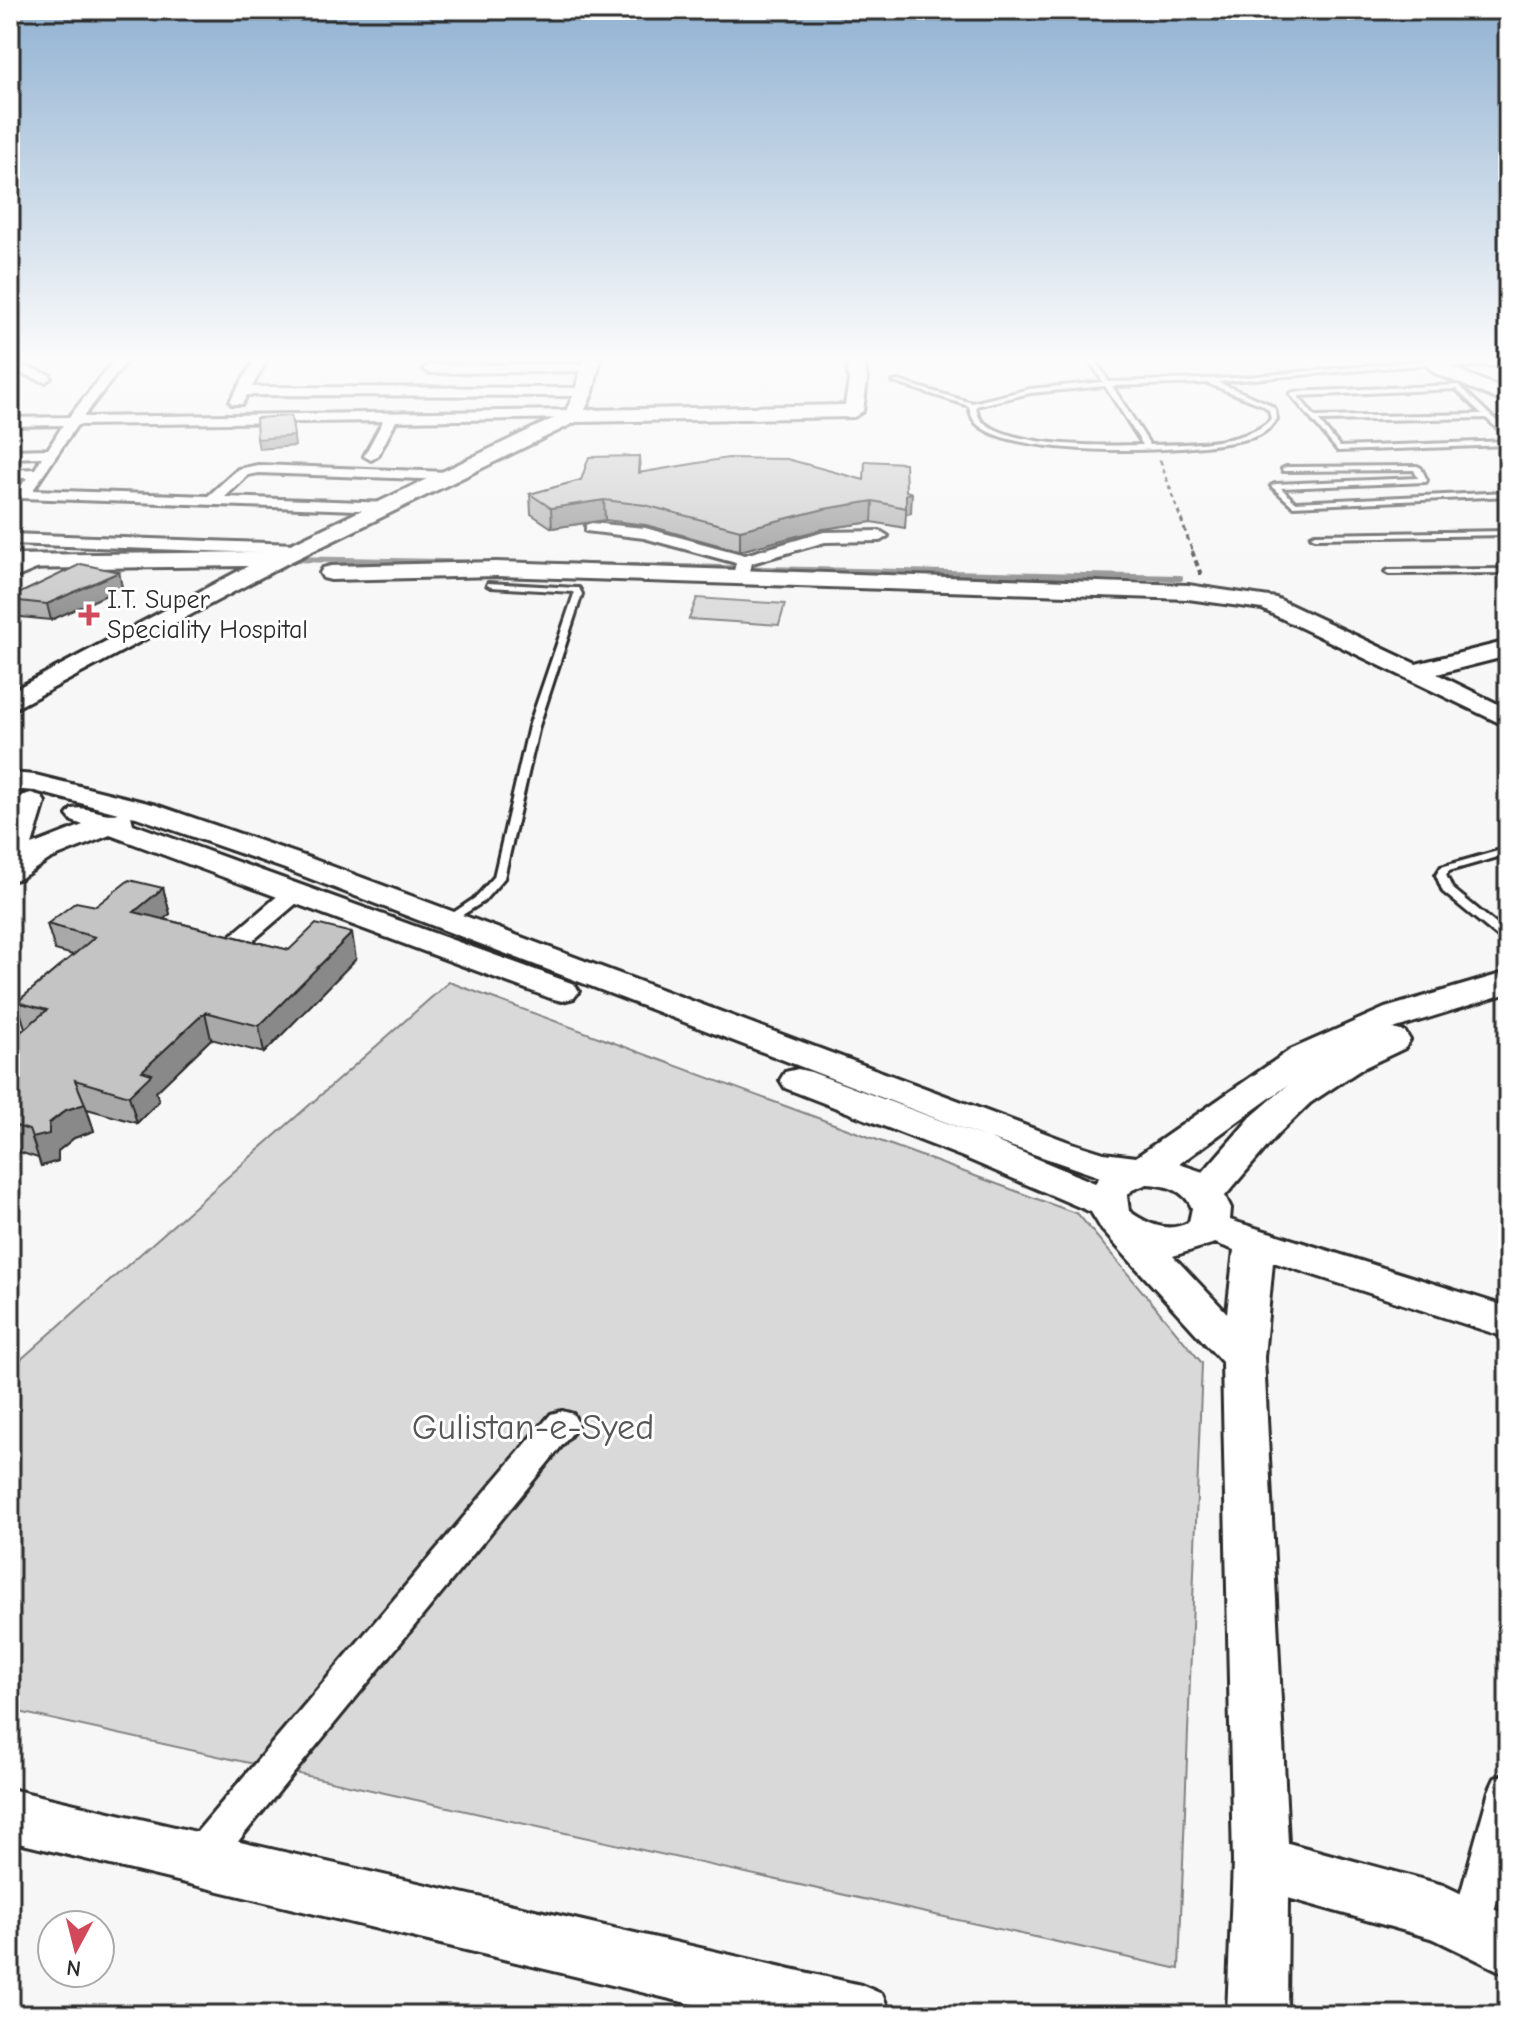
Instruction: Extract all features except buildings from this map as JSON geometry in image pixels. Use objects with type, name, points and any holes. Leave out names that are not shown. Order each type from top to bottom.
[{"type":"street","points":[[15,697],[288,554],[497,452]]},
{"type":"street","points":[[52,453],[25,490],[27,495],[385,506]]},
{"type":"street","points":[[10,454],[52,453]]},
{"type":"street","points":[[211,501],[243,472],[258,469],[449,476]]},
{"type":"street","points":[[10,474],[39,473]]},
{"type":"street","points":[[591,528],[645,533],[743,568],[824,537],[880,536]]},
{"type":"street","points":[[10,539],[288,554]]},
{"type":"street","points":[[10,562],[288,554]]},
{"type":"street","points":[[10,575],[40,562]]},
{"type":"street","points":[[331,573],[743,568],[1208,595],[1268,603],[1508,719]]},
{"type":"street","points":[[1413,672],[1508,648]]},
{"type":"street","points":[[17,794],[35,783],[146,811],[296,863],[447,922],[836,1082],[1116,1217],[1153,1241],[1169,1243],[1200,1235],[1207,1210],[1285,1105],[1333,1071],[1372,1048],[1508,1005]]},
{"type":"street","points":[[17,794],[836,1082],[1102,1165],[1167,1172],[1185,1179],[1207,1210],[1255,1244],[1508,1323]]},
{"type":"street","points":[[10,848],[19,842],[17,794]]},
{"type":"street","points":[[10,872],[39,853],[146,811]]},
{"type":"street","points":[[235,944],[296,892]]},
{"type":"street","points":[[1243,1357],[1116,1217],[1110,1187],[1116,1180],[1143,1171],[1302,1058],[1397,1015],[1508,982]]},
{"type":"street","points":[[1255,1244],[1243,1357],[1261,1863],[1257,2015]]},
{"type":"street","points":[[199,1859],[562,1423]]},
{"type":"street","points":[[1261,1863],[1443,1913],[1490,1937],[1508,1791]]},
{"type":"street","points":[[10,1815],[861,2015]]},
{"type":"lane","points":[[1286,469],[1417,468],[1423,480],[1275,486],[1293,504],[1508,494]]},
{"type":"lane","points":[[1315,536],[1508,533]]},
{"type":"lane","points":[[1389,572],[1508,571]]},
{"type":"lane","points":[[447,922],[479,900],[499,878],[534,726],[578,594],[576,590],[563,587],[491,585]]},
{"type":"lane","points":[[1508,851],[1445,869],[1441,875],[1447,890],[1508,940]]},
{"type":"path","points":[[1153,452],[1208,595]]},
{"type":"green space","points":[[697,598],[785,604],[779,625],[689,619]]},
{"type":"green space","name":"Gulistan-e-Syed","points":[[449,982],[1078,1214],[1202,1363],[1179,1969],[10,1710],[10,1369]]},
{"type":"waterway","points":[[10,554],[67,555]]},
{"type":"waterway","points":[[289,559],[495,563]]},
{"type":"waterway","points":[[541,564],[1180,578]]},
{"type":"place","name":"I.T. Super Speciality Hospital","points":[[89,615]]}]
